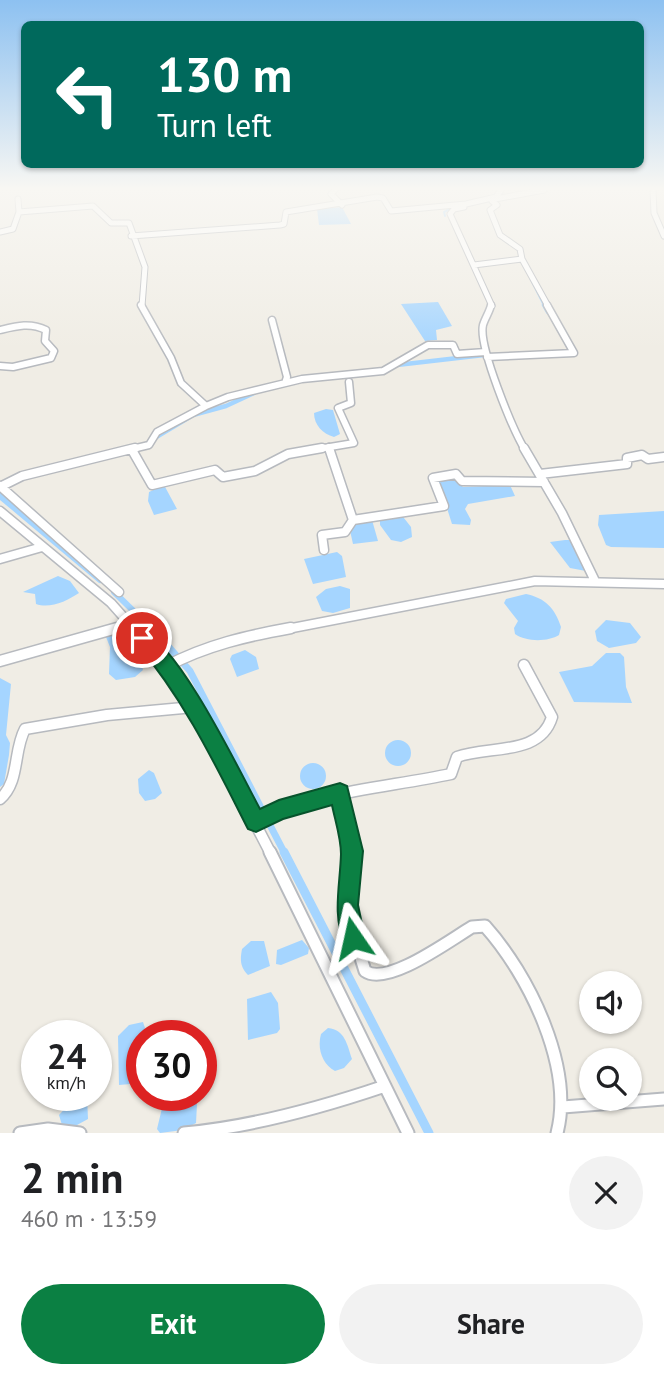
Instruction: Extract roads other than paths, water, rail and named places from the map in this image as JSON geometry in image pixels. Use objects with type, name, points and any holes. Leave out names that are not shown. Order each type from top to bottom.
[{"type":"street","points":[[138,243],[146,279],[140,303],[172,358],[181,383],[206,406]]},
{"type":"street","points":[[464,243],[492,306],[483,325],[487,355],[495,382],[509,410],[512,428],[542,478],[595,582]]},
{"type":"street","points":[[119,592],[0,487],[22,476],[149,445],[158,432],[228,397],[285,383],[383,371],[428,345],[453,345],[457,355],[559,356],[574,353],[522,259],[520,249],[513,243]]},
{"type":"street","points":[[474,265],[522,259]]},
{"type":"street","points":[[272,320],[286,377],[285,383]]},
{"type":"street","points":[[0,330],[20,324],[42,327],[46,330],[45,341],[54,351],[51,358],[41,361],[0,366]]},
{"type":"street","points":[[132,450],[152,485],[215,470],[223,477],[254,471],[288,454],[354,443],[338,408],[351,404],[349,382]]},
{"type":"street","points":[[329,447],[353,520]]},
{"type":"street","points":[[324,550],[322,535],[345,533],[353,520],[444,506],[433,478],[456,474],[462,481],[542,478],[628,464],[626,458],[642,455],[648,459],[664,457]]},
{"type":"street","points":[[1,513],[111,603],[167,666],[194,707],[256,822],[408,1133]]},
{"type":"street","points":[[0,559],[42,547]]},
{"type":"street","points":[[167,666],[203,649],[276,630],[535,582],[664,584]]},
{"type":"street","points":[[0,661],[130,624]]},
{"type":"street","points":[[256,822],[279,810],[340,793],[451,774],[457,757],[504,750],[544,733],[552,726],[552,717],[524,665]]},
{"type":"street","points":[[0,799],[9,790],[15,751],[25,729],[107,715],[194,707]]},
{"type":"street","points":[[340,793],[352,851],[348,916],[365,971],[372,976],[389,975],[472,927],[485,926],[530,995],[558,1066],[563,1107],[556,1133]]},
{"type":"street","points":[[184,1133],[216,1130],[334,1103],[385,1086]]},
{"type":"street","points":[[563,1107],[664,1099]]},
{"type":"street","points":[[20,1133],[48,1129],[80,1133]]},
{"type":"water","points":[[438,302],[452,326],[436,330],[437,340],[425,341],[401,304]]},
{"type":"water","points":[[333,410],[340,434],[334,437],[320,428],[314,417],[314,413]]},
{"type":"water","points":[[454,478],[463,487],[510,485],[515,496],[468,504],[465,509],[471,520],[470,525],[452,524],[438,480]]},
{"type":"water","points":[[164,485],[177,509],[154,515],[148,501],[149,492]]},
{"type":"water","points":[[664,511],[664,548],[611,547],[606,545],[598,525],[599,515]]},
{"type":"water","points":[[400,513],[411,527],[412,537],[401,542],[391,540],[380,525],[380,518]]},
{"type":"water","points":[[372,520],[378,541],[353,544],[349,526],[353,522]]},
{"type":"water","points":[[572,540],[586,571],[570,568],[550,542]]},
{"type":"water","points":[[337,552],[342,556],[346,577],[313,584],[304,559]]},
{"type":"water","points":[[58,576],[70,581],[79,593],[47,606],[36,604],[35,594],[23,592]]},
{"type":"water","points":[[340,586],[350,589],[350,608],[333,613],[322,611],[316,597],[326,589]]},
{"type":"water","points":[[526,594],[539,598],[552,609],[561,627],[559,635],[537,640],[525,639],[515,634],[514,628],[518,621],[504,603],[506,599]]},
{"type":"water","points":[[606,620],[630,623],[641,637],[636,643],[609,648],[597,641],[595,631]]},
{"type":"water","points":[[123,628],[138,652],[143,670],[135,677],[116,680],[109,674],[110,647],[106,637]]},
{"type":"water","points":[[245,650],[256,657],[259,669],[237,677],[230,659],[232,655]]},
{"type":"water","points":[[606,653],[620,653],[624,657],[626,687],[632,703],[574,702],[559,672],[592,666]]},
{"type":"water","points":[[0,678],[11,684],[6,735],[10,743],[9,755],[4,784],[0,787]]},
{"type":"water","points":[[398,740],[407,744],[411,753],[407,762],[398,766],[389,762],[385,753],[389,744]]},
{"type":"water","points":[[313,763],[322,767],[326,776],[322,785],[313,789],[304,785],[300,776],[304,767]]},
{"type":"water","points":[[149,770],[154,773],[162,793],[155,799],[145,801],[139,793],[138,779]]},
{"type":"water","points":[[302,940],[309,948],[308,954],[281,965],[276,964],[277,950]]},
{"type":"water","points":[[251,941],[264,941],[270,966],[248,975],[242,966],[241,957],[242,949]]},
{"type":"water","points":[[271,992],[278,1003],[280,1029],[277,1033],[248,1040],[247,999]]},
{"type":"water","points":[[126,1028],[126,1084],[119,1085],[118,1036]]},
{"type":"water","points":[[328,1028],[342,1035],[352,1059],[344,1068],[335,1071],[324,1060],[320,1050],[321,1034]]},
{"type":"water","points":[[63,1111],[88,1111],[88,1119],[77,1125],[62,1125],[59,1115]]},
{"type":"water","points":[[161,1111],[197,1111],[196,1123],[183,1130],[160,1133],[157,1129]]},
{"type":"waterway","points":[[531,278],[545,306]]},
{"type":"waterway","points":[[544,305],[548,312]]},
{"type":"waterway","points":[[397,365],[484,355]]},
{"type":"waterway","points":[[153,439],[193,415],[226,406],[254,393]]},
{"type":"waterway","points":[[0,496],[100,580]]},
{"type":"waterway","points":[[114,592],[153,630]]},
{"type":"waterway","points":[[152,628],[190,671],[285,854]]},
{"type":"waterway","points":[[284,852],[429,1133]]}]
